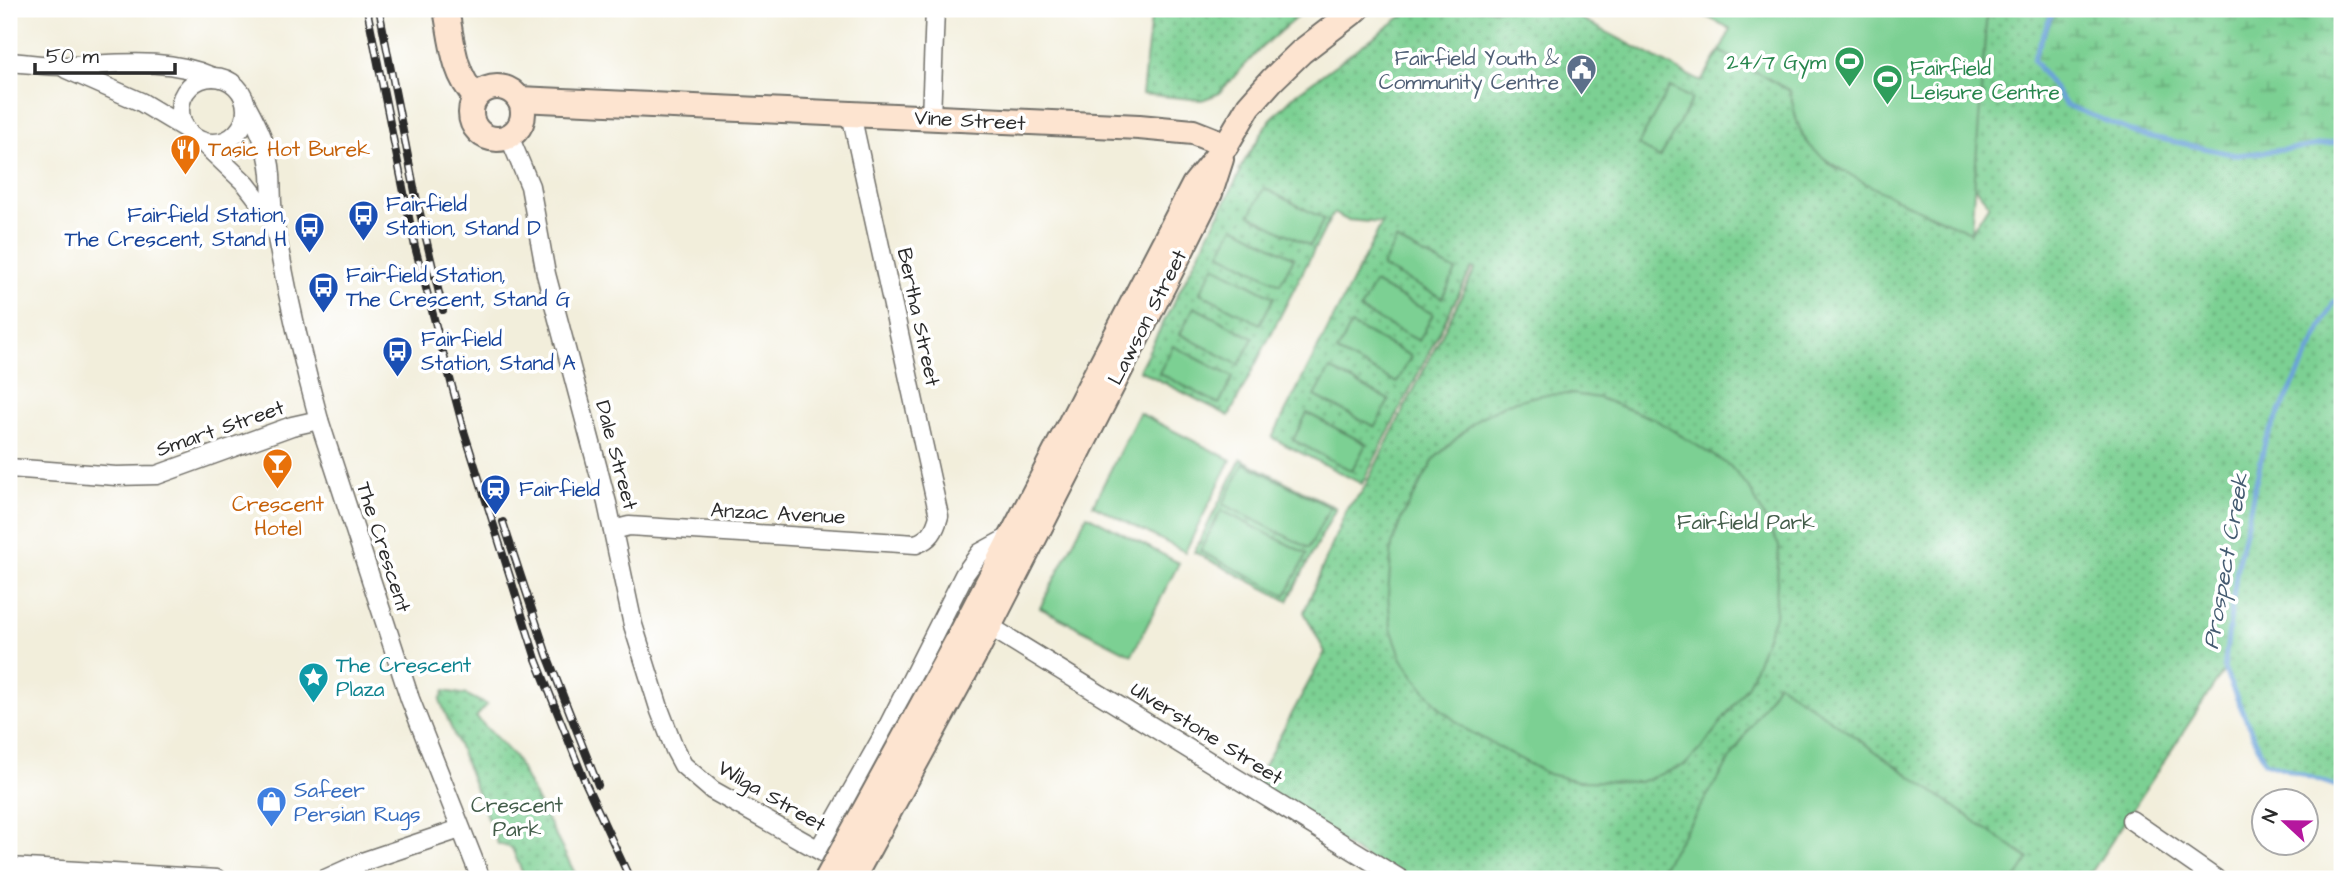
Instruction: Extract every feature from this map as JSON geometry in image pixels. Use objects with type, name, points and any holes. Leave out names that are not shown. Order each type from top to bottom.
[{"type":"main road","points":[[446,9],[461,79],[476,97]]},
{"type":"main road","points":[[1226,145],[1243,115],[1272,80],[1301,52],[1357,9]]},
{"type":"main road","points":[[490,88],[507,88],[523,105],[523,120],[520,126],[509,136],[492,139],[477,130],[471,114],[476,97],[490,88]]},
{"type":"main road","name":"Vine Street","points":[[520,99],[1139,127],[1193,132],[1226,145]]},
{"type":"main road","name":"Lawson Street","points":[[827,879],[976,637],[1013,535],[1194,185],[1226,145]]},
{"type":"main road","name":"Lawson Street","points":[[852,879],[1210,193],[1226,145]]},
{"type":"street","points":[[931,118],[935,9]]},
{"type":"street","points":[[9,62],[60,66],[164,64],[222,78],[237,87],[246,104],[244,124],[230,139],[222,143],[202,142]]},
{"type":"street","points":[[60,66],[141,102],[186,129],[246,184],[273,219]]},
{"type":"street","points":[[186,129],[180,110],[186,91],[203,79],[213,77]]},
{"type":"street","name":"The Crescent","points":[[246,104],[258,125],[267,151],[271,171],[273,219],[319,420],[407,692],[481,879]]},
{"type":"street","name":"Bertha Street","points":[[851,114],[939,516],[935,530]]},
{"type":"street","name":"Dale Street","points":[[509,136],[530,186],[546,274],[613,530],[634,625],[675,750],[683,765],[696,778]]},
{"type":"street","name":"Smart Street","points":[[9,468],[117,476],[158,475],[292,426],[319,420]]},
{"type":"street","name":"Anzac Avenue","points":[[613,530],[629,526],[916,544],[927,540],[935,530]]},
{"type":"street","name":"Wilga Street","points":[[696,778],[740,807],[822,851],[964,575],[980,553],[1013,535]]},
{"type":"street","name":"Ulverstone Street","points":[[976,637],[1400,879]]},
{"type":"street","points":[[2131,820],[2216,879]]},
{"type":"street","points":[[325,879],[460,829]]},
{"type":"street","points":[[9,867],[217,879]]},
{"type":"green space","points":[[1152,9],[1306,9],[1261,48],[1218,94],[1202,100],[1142,94]]},
{"type":"green space","name":"Fairfield Park","points":[[1412,9],[1563,9],[1701,82],[1720,51],[1790,91],[1797,122],[1829,164],[1971,232],[1989,204],[1971,183],[1986,9],[2054,9],[2034,59],[2066,105],[2138,134],[2236,155],[2342,141],[2342,788],[2265,762],[2224,670],[2087,879],[1400,879],[1252,788],[1325,652],[1304,612],[1347,508],[1362,492],[1475,269],[1472,268],[1362,484],[1272,438],[1382,223],[1347,220],[1333,213],[1229,416],[1139,370],[1241,171],[1239,170],[1270,120],[1297,93]]},
{"type":"green space","name":"Fairfield Leisure Centre","points":[[1692,9],[1987,9],[1971,232],[1883,192],[1819,154],[1800,130],[1790,91],[1720,51],[1731,29]]},
{"type":"green space","points":[[2057,9],[2342,9],[2342,141],[2236,155],[2138,134],[2066,105],[2033,59]]},
{"type":"green space","points":[[1670,87],[1692,99],[1660,158],[1638,145]]},
{"type":"green space","points":[[1264,188],[1324,219],[1310,246],[1250,215]]},
{"type":"green space","points":[[1234,226],[1294,258],[1280,284],[1220,253]]},
{"type":"green space","points":[[1396,240],[1456,271],[1442,298],[1382,267]]},
{"type":"green space","points":[[1214,266],[1274,297],[1260,324],[1200,293]]},
{"type":"green space","points":[[1374,283],[1433,314],[1419,341],[1360,310]]},
{"type":"green space","points":[[1194,307],[1253,338],[1239,365],[1180,334]]},
{"type":"green space","points":[[1351,325],[1411,356],[1397,383],[1337,352]]},
{"type":"green space","points":[[1173,346],[1233,377],[1219,404],[1159,373]]},
{"type":"green space","points":[[1330,369],[1389,400],[1375,427],[1315,396]]},
{"type":"green space","points":[[1572,394],[1599,398],[1654,419],[1730,466],[1750,489],[1779,546],[1775,616],[1748,685],[1704,745],[1685,765],[1640,782],[1578,781],[1548,774],[1467,730],[1443,711],[1421,686],[1402,659],[1391,628],[1388,595],[1392,545],[1402,517],[1435,458],[1479,418],[1508,403],[1540,395]]},
{"type":"green space","points":[[1139,413],[1231,460],[1185,552],[1093,505]]},
{"type":"green space","points":[[1307,413],[1366,444],[1352,471],[1293,440]]},
{"type":"green space","points":[[1241,459],[1336,508],[1288,601],[1194,552]]},
{"type":"green space","points":[[1244,463],[1330,507],[1309,548],[1223,504]]},
{"type":"green space","points":[[1221,510],[1307,554],[1286,595],[1200,551]]},
{"type":"green space","points":[[1087,515],[1179,563],[1132,655],[1040,608]]},
{"type":"green space","points":[[1778,683],[2029,859],[2016,879],[1655,879]]},
{"type":"green space","name":"Crescent Park","points":[[444,691],[467,695],[487,705],[476,717],[514,756],[578,879],[525,879],[512,848],[498,844],[440,700]]},
{"type":"waterway","name":"Prospect Creek","points":[[2054,9],[2033,59],[2066,105],[2138,134],[2236,155],[2342,141]]},
{"type":"waterway","name":"Prospect Creek","points":[[2342,299],[2334,302],[2265,442],[2237,567],[2224,669],[2265,762],[2342,788]]},
{"type":"railway","points":[[367,9],[415,247],[464,431],[536,659],[585,782],[630,879]]},
{"type":"railway","points":[[379,9],[415,192],[443,310]]},
{"type":"railway","points":[[503,522],[547,655],[598,785]]},
{"type":"place","name":"24/7 Gym","points":[[1849,89]]},
{"type":"place","name":"Fairfield Youth & Community Centre","points":[[1582,97]]},
{"type":"place","name":"Fairfield Leisure Centre","points":[[1887,107]]},
{"type":"place","name":"Tasic Hot Burek","points":[[185,176]]},
{"type":"place","name":"Fairfield Station, Stand D","points":[[363,243]]},
{"type":"place","name":"Fairfield Station, The Crescent, Stand H","points":[[310,254]]},
{"type":"place","name":"Fairfield Station, The Crescent, Stand G","points":[[323,314]]},
{"type":"place","name":"Fairfield Station, Stand A","points":[[398,378]]},
{"type":"place","name":"Crescent Hotel","points":[[278,491]]},
{"type":"place","name":"Fairfield","points":[[496,516]]},
{"type":"place","name":"The Crescent Plaza","points":[[313,704]]},
{"type":"place","name":"Safeer Persian Rugs","points":[[271,829]]}]
